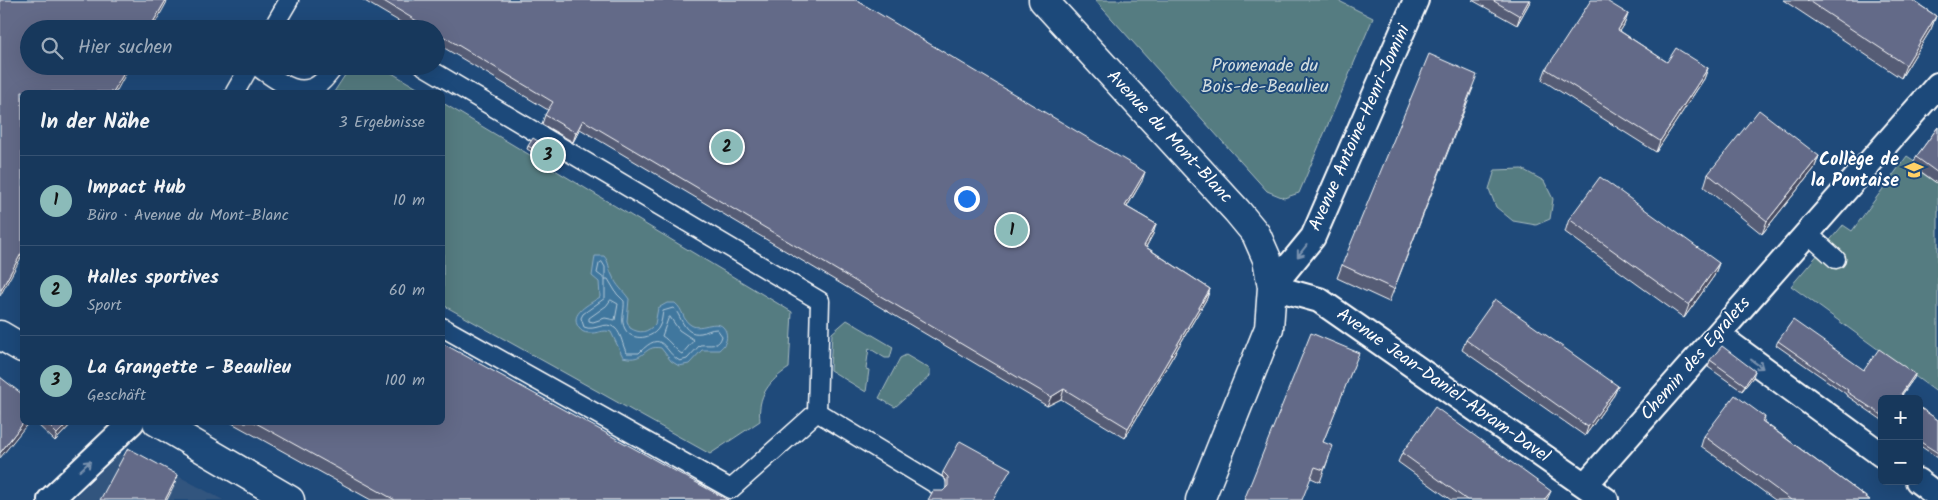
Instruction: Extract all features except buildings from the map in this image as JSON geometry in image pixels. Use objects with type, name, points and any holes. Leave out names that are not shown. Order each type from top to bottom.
[{"type":"main road","name":"Avenue du Mont-Blanc","points":[[1043,0],[1256,234],[1267,259],[1272,287]]},
{"type":"main road","points":[[1200,500],[1269,328],[1272,287]]},
{"type":"main road","points":[[0,335],[20,347]]},
{"type":"main road","points":[[162,425],[290,500]]},
{"type":"street","name":"Avenue Antoine-Henri-Jomini","points":[[1272,287],[1313,237],[1416,0]]},
{"type":"street","points":[[277,20],[287,1]]},
{"type":"street","points":[[235,90],[244,75]]},
{"type":"street","points":[[270,75],[286,86],[297,90]]},
{"type":"street","points":[[308,90],[321,83],[328,75]]},
{"type":"street","points":[[439,75],[820,301],[818,412],[732,489],[445,328]]},
{"type":"street","name":"Chemin des Egralets","points":[[1585,485],[1938,85]]},
{"type":"street","points":[[1807,233],[1836,259]]},
{"type":"street","name":"Avenue Jean-Daniel-Abram-Davel","points":[[1272,287],[1319,300],[1606,500]]},
{"type":"street","points":[[1718,335],[1878,451]]},
{"type":"street","points":[[818,412],[937,485]]},
{"type":"street","points":[[50,500],[129,425]]},
{"type":"street","points":[[1923,485],[1938,496]]},
{"type":"shaded area","points":[[137,454],[223,500],[72,500],[118,455]]},
{"type":"green space","name":"Promenade du Bois-de-Beaulieu","points":[[1095,0],[1337,0],[1373,18],[1299,193],[1284,198],[1267,191]]},
{"type":"green space","points":[[345,75],[395,75],[421,90],[335,90]]},
{"type":"green space","points":[[445,104],[792,312],[789,368],[776,378],[766,390],[760,404],[760,421],[710,454],[445,306]]},
{"type":"green space","points":[[1907,156],[1916,162],[1913,167],[1938,184],[1938,393],[1791,286],[1843,225],[1852,231]]},
{"type":"green space","points":[[1522,169],[1544,181],[1553,199],[1550,219],[1536,225],[1513,221],[1496,207],[1489,189],[1495,170]]},
{"type":"green space","points":[[847,320],[893,347],[890,358],[885,358],[869,348],[866,369],[869,370],[866,392],[830,370],[832,333]]},
{"type":"green space","points":[[906,355],[930,369],[930,376],[895,407],[879,398],[900,358]]},
{"type":"water","points":[[595,256],[604,256],[614,279],[629,299],[627,321],[630,328],[640,332],[649,329],[655,324],[658,308],[667,303],[675,303],[688,323],[695,327],[715,324],[723,327],[727,335],[724,344],[719,350],[702,350],[689,364],[679,366],[671,361],[661,348],[655,347],[636,358],[623,357],[611,332],[586,333],[582,331],[576,323],[578,313],[600,297],[599,282],[592,276]]},
{"type":"place","name":"Halles sportives","points":[[727,147]]},
{"type":"place","name":"La Grangette - Beaulieu","points":[[548,155]]},
{"type":"place","name":"Collège de la Pontaise","points":[[1914,170]]},
{"type":"place","name":"Impact Hub","points":[[1012,230]]}]
